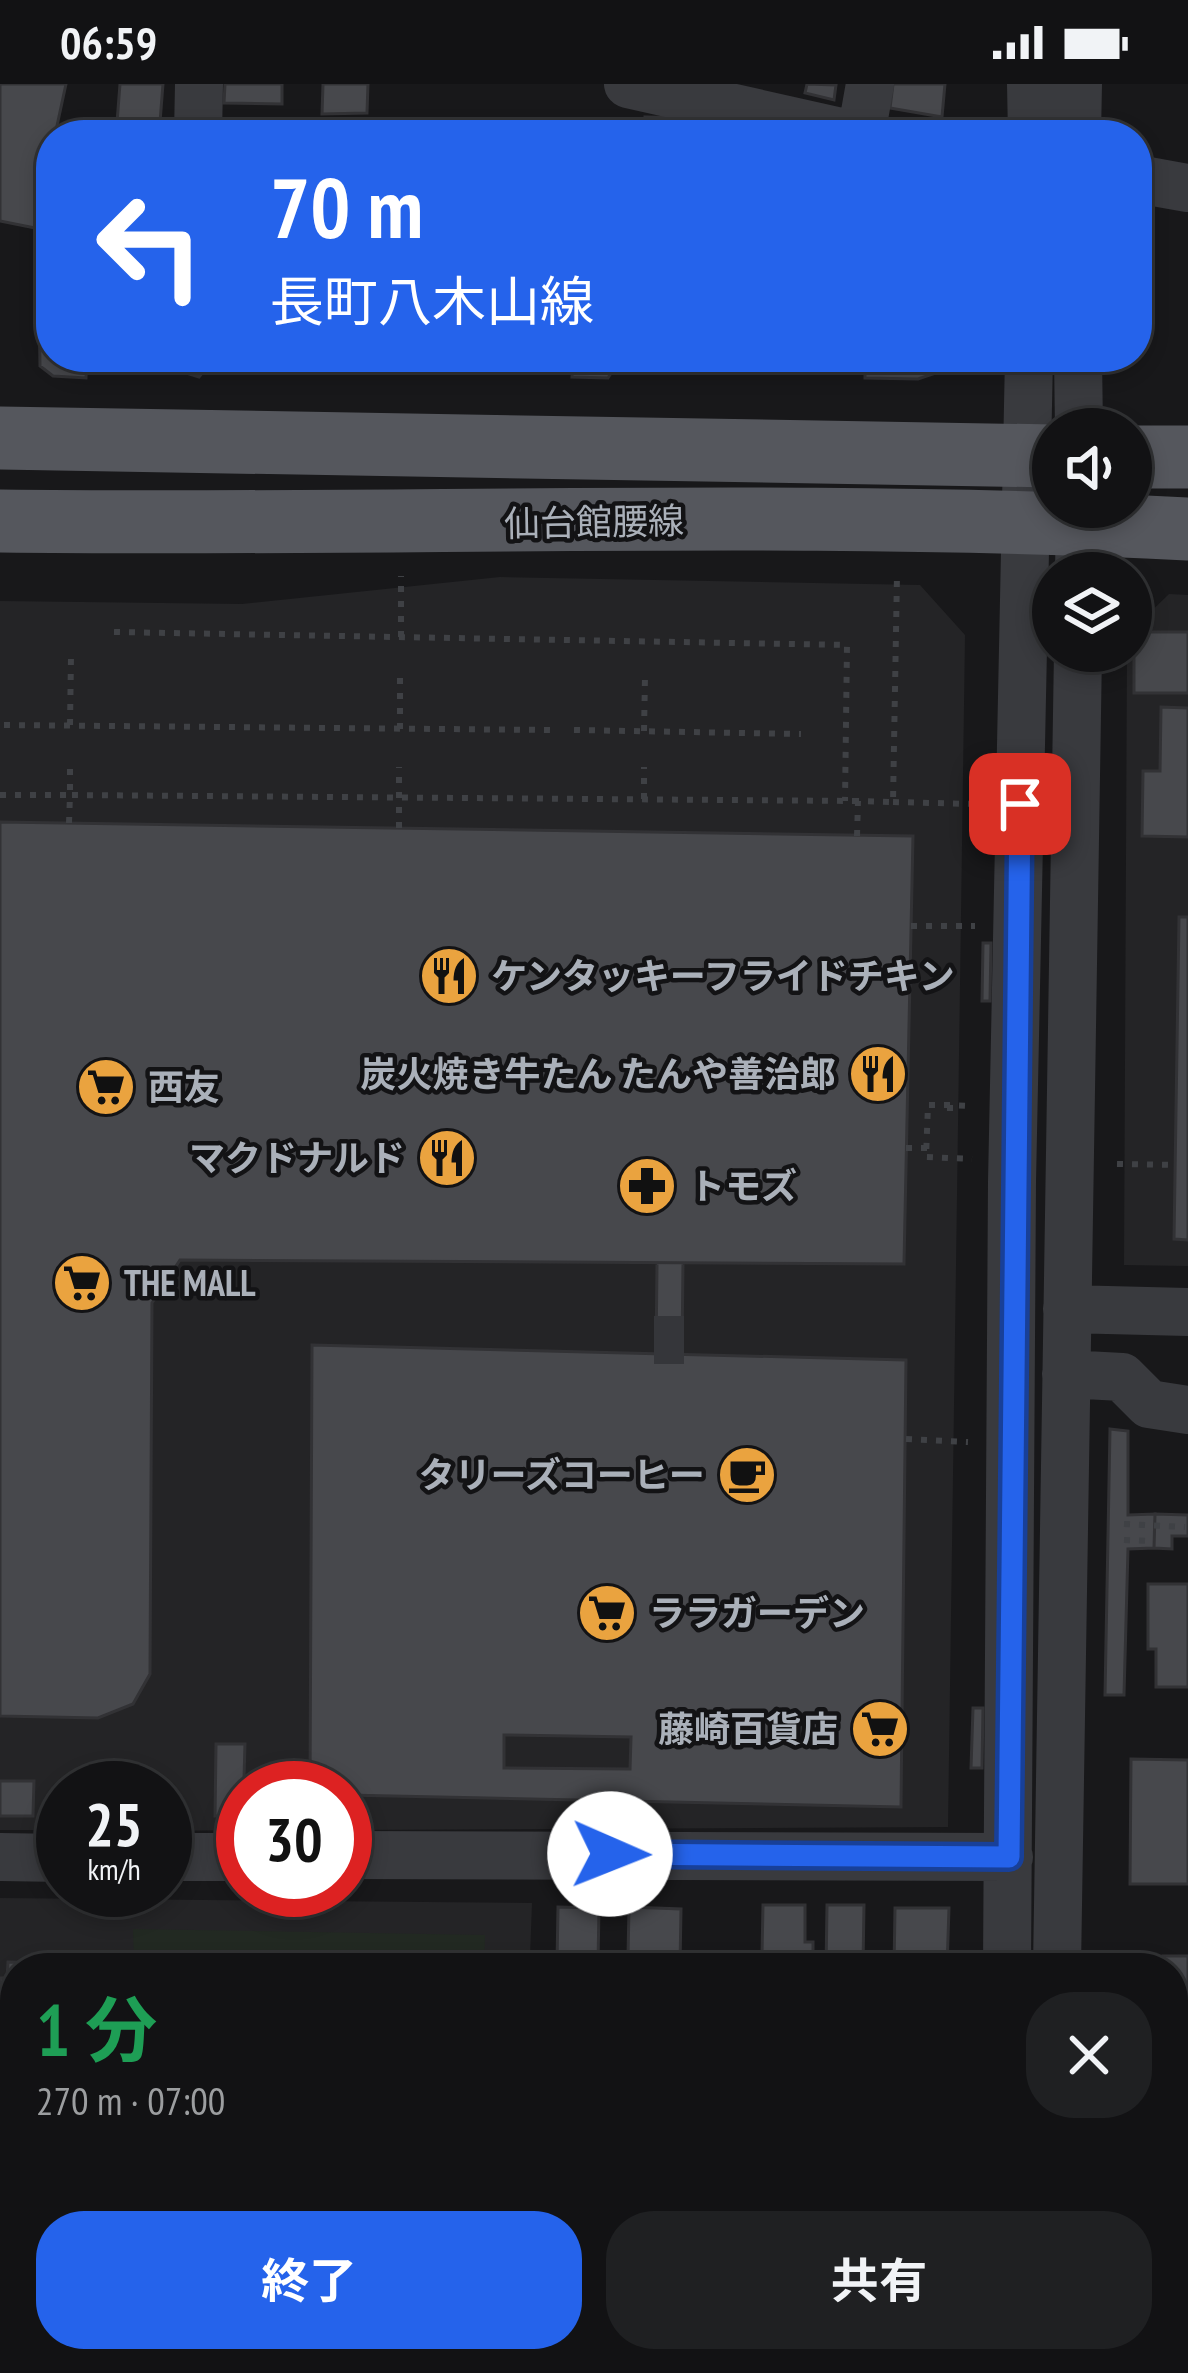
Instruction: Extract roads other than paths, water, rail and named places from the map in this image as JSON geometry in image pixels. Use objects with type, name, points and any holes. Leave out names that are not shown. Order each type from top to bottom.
[{"type":"main road","name":"仙台館腰線","points":[[0,439],[1032,446]]},
{"type":"main road","points":[[1152,457],[1188,457]]},
{"type":"main road","name":"仙台館腰線","points":[[0,521],[1066,532],[1188,529]]},
{"type":"street","points":[[198,120],[199,84]]},
{"type":"street","points":[[628,84],[747,120]]},
{"type":"street","points":[[861,120],[870,84]]},
{"type":"street","points":[[1031,84],[1032,120]]},
{"type":"street","points":[[1077,120],[1078,84]]},
{"type":"street","points":[[1152,182],[1188,188]]},
{"type":"street","points":[[1033,372],[1043,408]]},
{"type":"street","points":[[1064,408],[1074,372]]},
{"type":"street","points":[[1007,1953],[1012,1182],[1066,532]]},
{"type":"street","points":[[1057,1953],[1078,672]]},
{"type":"street","points":[[1067,1310],[1188,1312]]},
{"type":"street","points":[[1066,1374],[1122,1377],[1149,1404],[1188,1410]]},
{"type":"street","points":[[372,1855],[1009,1857]]},
{"type":"street","points":[[0,1857],[36,1858]]},
{"type":"tunnel","points":[[654,1340],[684,1340]]},
{"type":"place","name":"ケンタッキーフライドチキン","points":[[449,976]]},
{"type":"place","name":"炭火焼き牛たん たんや善治郎","points":[[878,1074]]},
{"type":"place","name":"西友","points":[[106,1087]]},
{"type":"place","name":"マクドナルド","points":[[447,1158]]},
{"type":"place","name":"トモズ","points":[[647,1186]]},
{"type":"place","name":"THE MALL","points":[[82,1283]]},
{"type":"place","name":"タリーズコーヒー","points":[[747,1475]]},
{"type":"place","name":"ララガーデン","points":[[607,1613]]},
{"type":"place","name":"藤崎百貨店","points":[[880,1729]]}]
